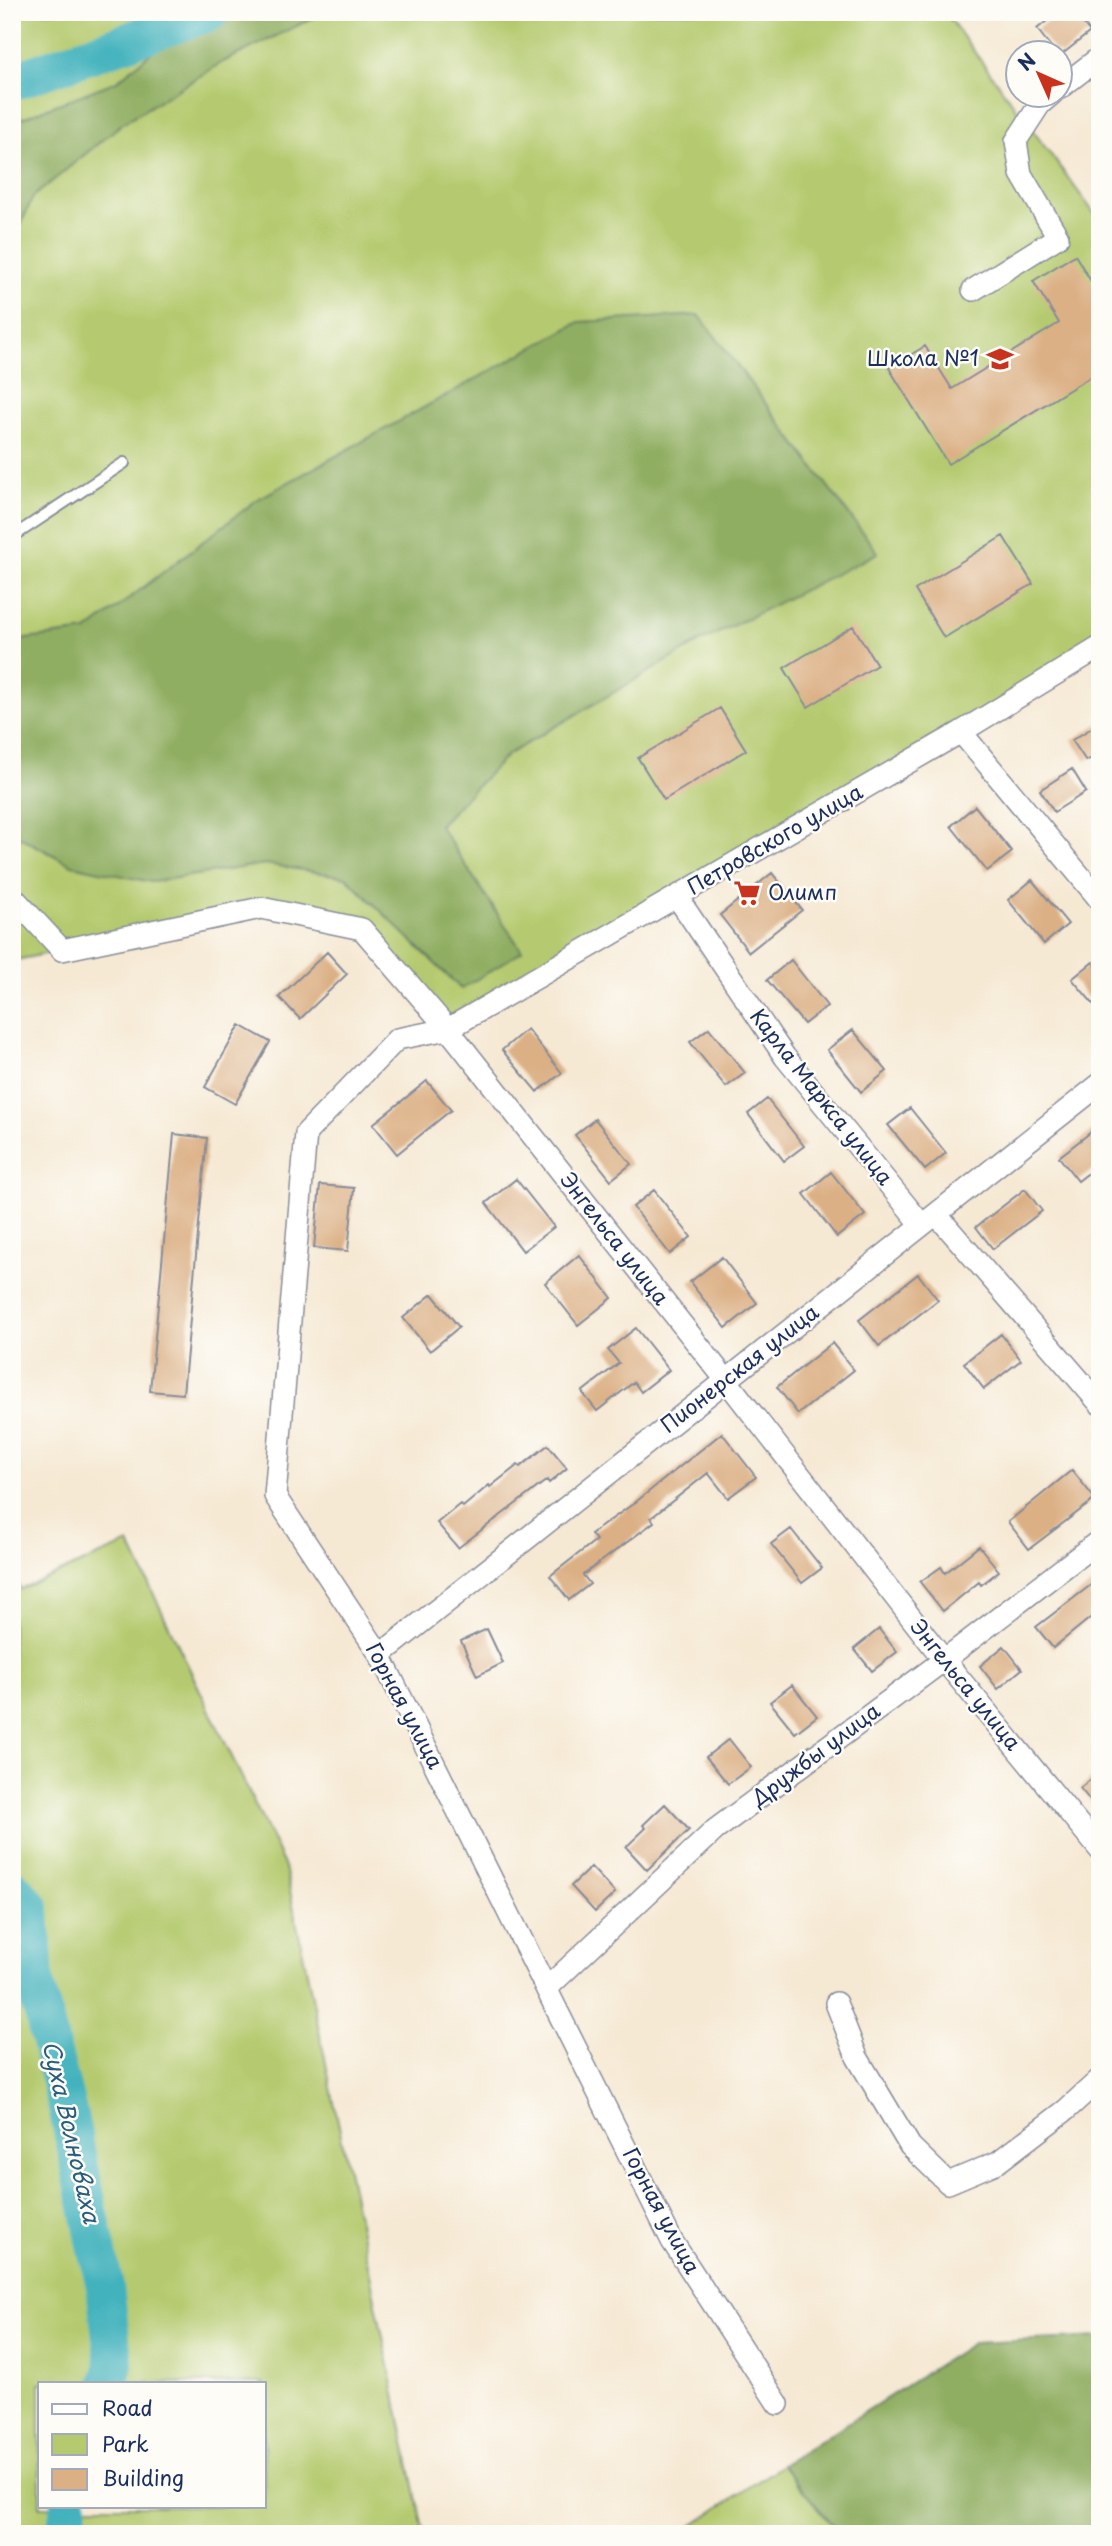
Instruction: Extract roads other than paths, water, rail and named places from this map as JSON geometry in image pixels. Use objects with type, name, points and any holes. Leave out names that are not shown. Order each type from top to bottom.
[{"type":"street","points":[[1074,77],[1100,57]]},
{"type":"street","points":[[972,290],[1058,237],[1021,174],[1016,141],[1037,108]]},
{"type":"street","name":"Петровского улица","points":[[448,1029],[961,732],[1100,647]]},
{"type":"street","points":[[961,732],[1100,900]]},
{"type":"street","name":"Энгельса улица","points":[[12,896],[62,950],[261,908],[362,929],[448,1029],[944,1660],[1100,1850]]},
{"type":"street","name":"Карла Маркса улица","points":[[677,897],[785,1057],[929,1219],[1100,1404]]},
{"type":"street","name":"Горная улица","points":[[448,1029],[397,1039],[306,1133],[275,1496],[380,1655],[672,2241],[779,2404]]},
{"type":"street","name":"Пионерская улица","points":[[380,1655],[1100,1084]]},
{"type":"street","name":"Дружбы улица","points":[[547,1988],[715,1830],[1100,1540]]},
{"type":"street","points":[[836,2003],[857,2057],[910,2146],[948,2183],[998,2162],[1066,2110],[1100,2079]]},
{"type":"lane","points":[[12,537],[124,463]]},
{"type":"waterway","name":"Суха Волноваха","points":[[12,82],[211,12]]},
{"type":"waterway","name":"Суха Волноваха","points":[[12,1887],[31,1908],[35,1983],[69,2116],[105,2287],[114,2364],[109,2382]]},
{"type":"waterway","name":"Суха Волноваха","points":[[65,2534],[69,2508]]},
{"type":"place","name":"Школа №1","points":[[1000,359]]},
{"type":"place","name":"Олимп","points":[[747,893]]}]
